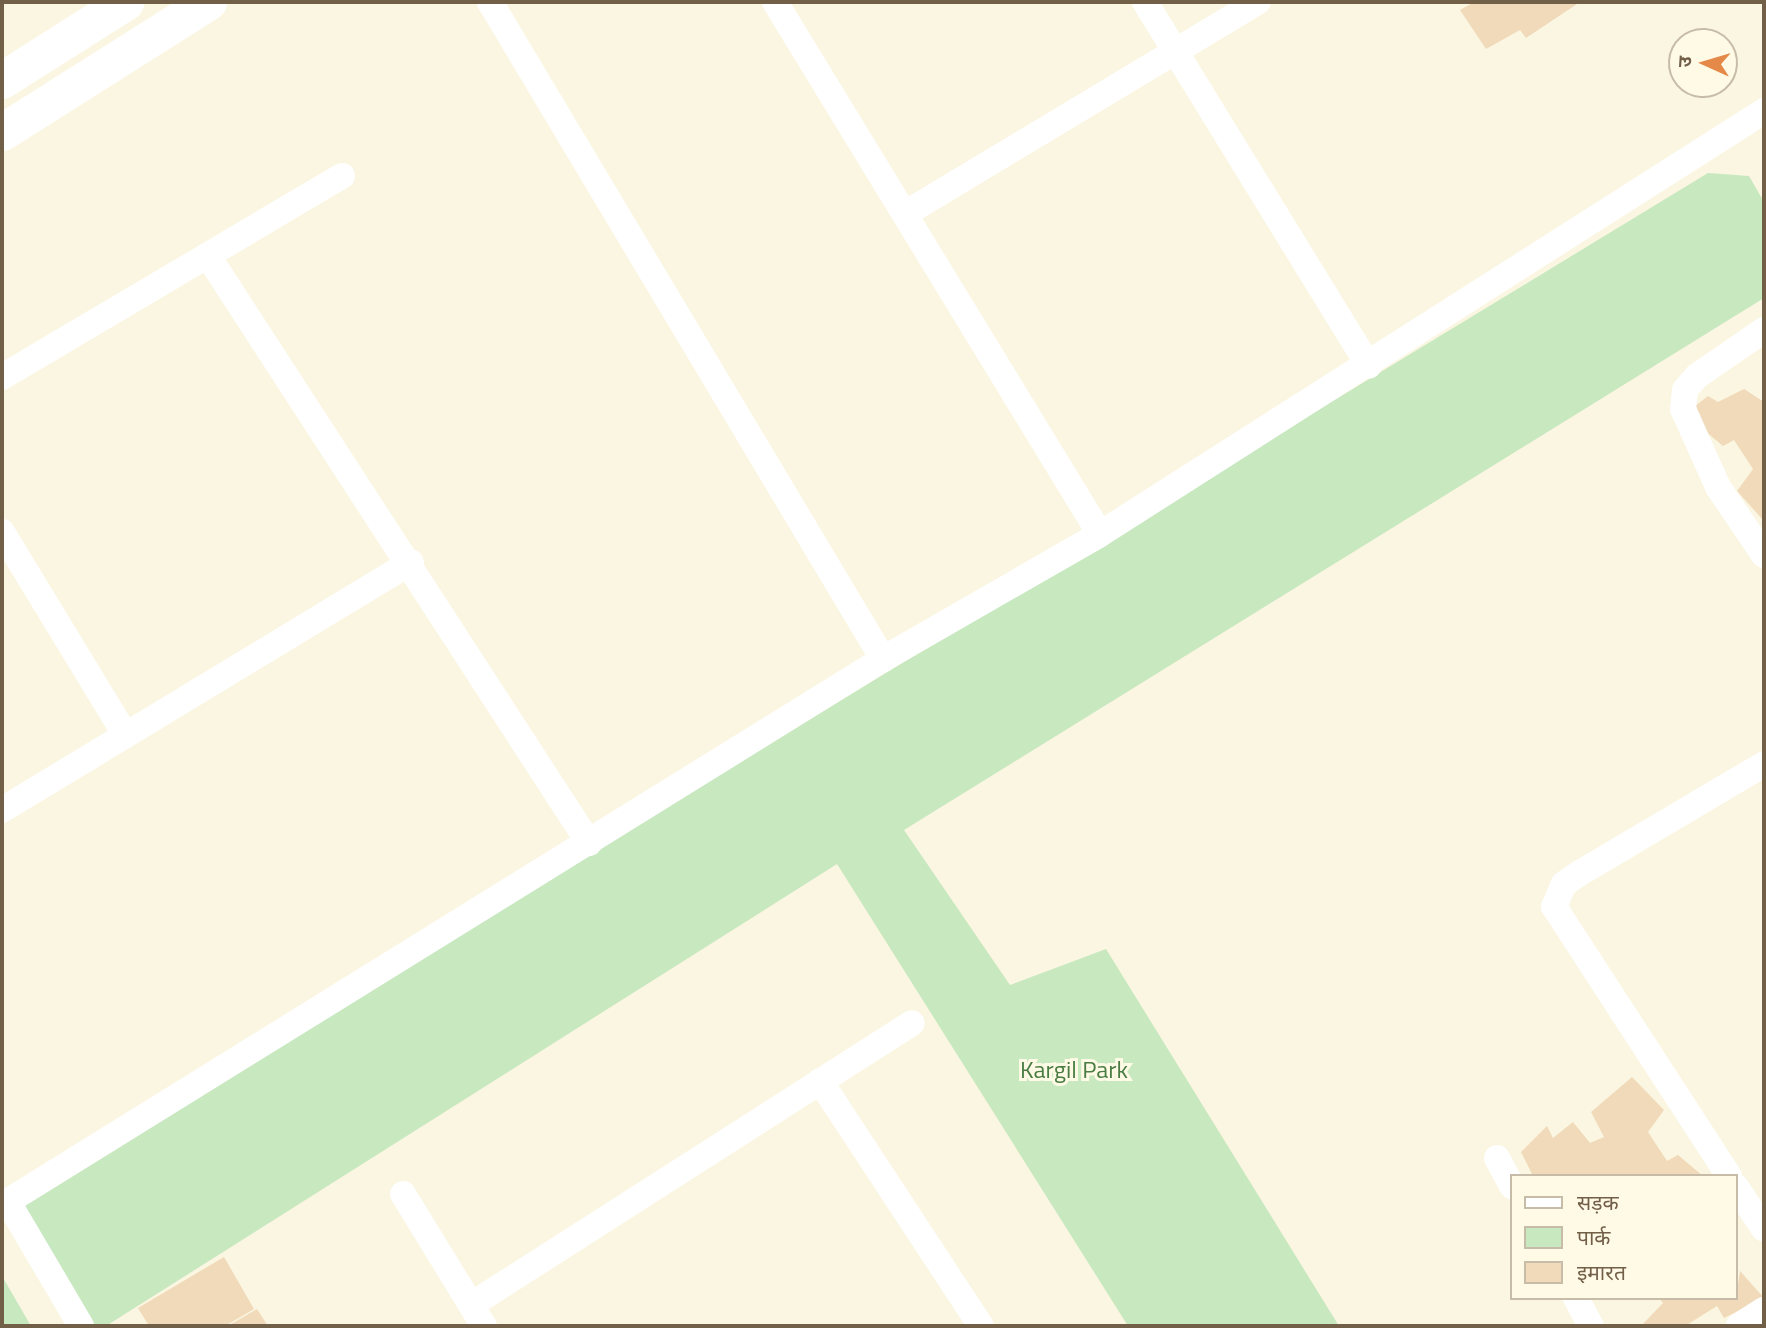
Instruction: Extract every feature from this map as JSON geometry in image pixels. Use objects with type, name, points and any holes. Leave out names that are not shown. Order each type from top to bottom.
[{"type":"main road","points":[[2,80],[125,2]]},
{"type":"main road","points":[[2,132],[208,2]]},
{"type":"street","points":[[490,2],[883,659]]},
{"type":"street","points":[[775,2],[908,212],[1100,534]]},
{"type":"street","points":[[1145,2],[1369,366]]},
{"type":"street","points":[[908,212],[1258,2]]},
{"type":"street","points":[[81,1326],[5,1204],[883,659],[1100,534],[1369,366],[1764,111]]},
{"type":"street","points":[[2,377],[342,176]]},
{"type":"street","points":[[208,256],[411,562],[589,843]]},
{"type":"street","points":[[1764,330],[1697,376],[1685,390],[1683,409],[1718,486],[1764,555]]},
{"type":"street","points":[[2,533],[124,733]]},
{"type":"street","points":[[2,810],[124,733],[411,562]]},
{"type":"street","points":[[1728,1174],[1554,907],[1564,884],[1580,873],[1764,764]]},
{"type":"street","points":[[403,1194],[478,1316],[820,1081],[912,1023]]},
{"type":"street","points":[[820,1081],[981,1326]]},
{"type":"street","points":[[1496,1158],[1510,1182]]},
{"type":"street","points":[[1738,1190],[1764,1229]]},
{"type":"street","points":[[1577,1300],[1591,1326]]},
{"type":"street","points":[[1739,1326],[1764,1310]]},
{"type":"green space","name":"Kargil Park","points":[[1708,173],[1749,176],[1764,202],[1764,298],[904,830],[1010,985],[1106,949],[1339,1326],[1128,1326],[837,864],[106,1326],[92,1326],[16,1202]]},
{"type":"green space","points":[[2,1276],[31,1326],[2,1326]]},
{"type":"building","points":[[1474,2],[1580,2],[1526,38],[1520,30],[1486,49],[1460,10]]},
{"type":"building","points":[[1744,389],[1764,402],[1764,521],[1737,491],[1753,469],[1734,440],[1723,446],[1693,421],[1701,416],[1694,407],[1708,396],[1718,402]]},
{"type":"building","points":[[1632,1077],[1664,1110],[1648,1132],[1667,1161],[1678,1155],[1701,1174],[1532,1174],[1521,1152],[1547,1126],[1553,1138],[1573,1122],[1590,1143],[1604,1137],[1591,1112]]},
{"type":"building","points":[[224,1257],[254,1309],[225,1326],[149,1326],[138,1308]]},
{"type":"building","points":[[1740,1271],[1764,1298],[1724,1318],[1717,1306],[1685,1326],[1641,1326],[1663,1303],[1661,1300],[1738,1300]]},
{"type":"building","points":[[257,1309],[268,1326],[228,1326]]}]
